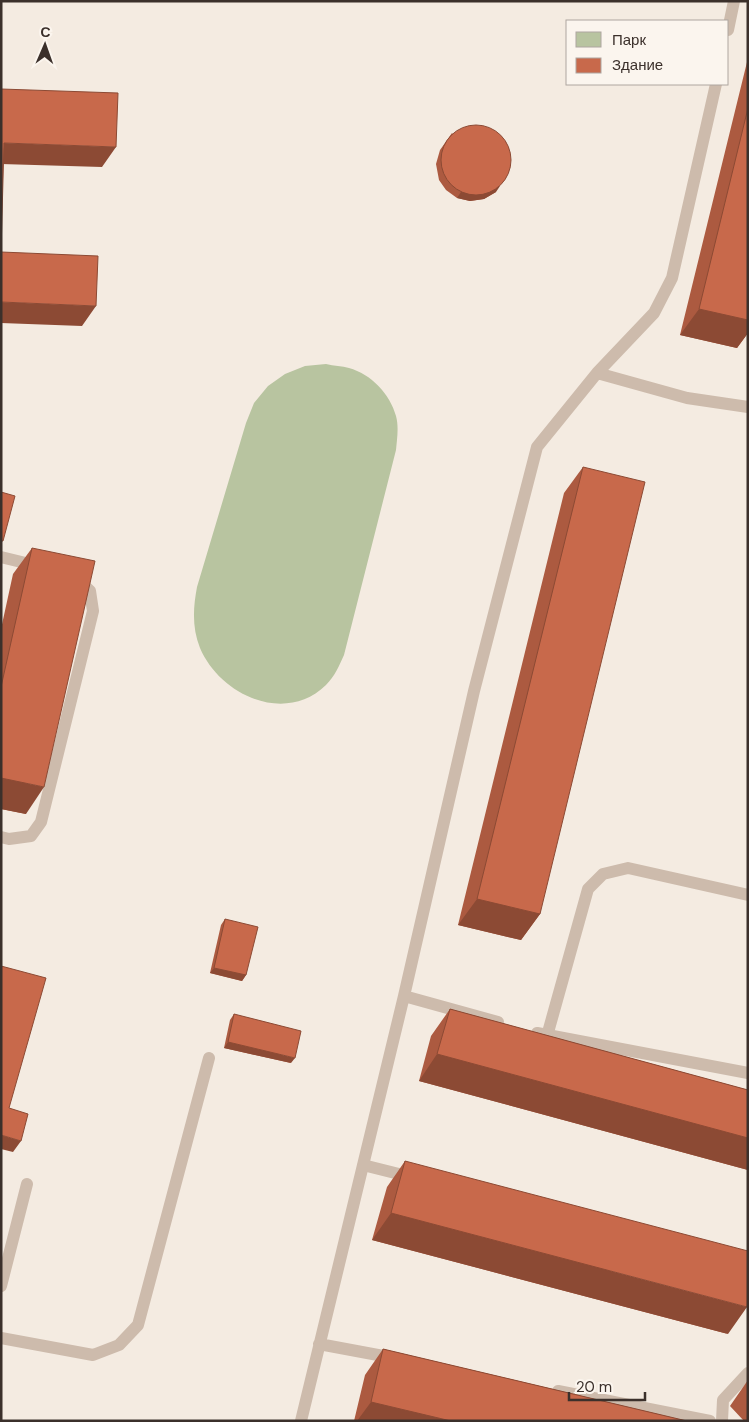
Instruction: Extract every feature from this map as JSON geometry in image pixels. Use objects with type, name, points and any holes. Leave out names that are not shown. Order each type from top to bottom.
[{"type":"lane","points":[[729,25],[734,1]]},
{"type":"lane","points":[[301,1421],[404,996],[474,691],[537,447],[597,373],[654,313],[672,278],[716,85]]},
{"type":"lane","points":[[597,373],[687,398],[748,407]]},
{"type":"lane","points":[[1,557],[46,568]]},
{"type":"lane","points":[[1,837],[9,839],[31,836],[41,822],[93,610],[90,590],[72,574],[64,572]]},
{"type":"lane","points":[[547,1036],[588,889],[603,874],[628,868],[748,895]]},
{"type":"lane","points":[[404,996],[509,1025]]},
{"type":"lane","points":[[528,1031],[748,1073]]},
{"type":"lane","points":[[1,1338],[93,1355],[119,1345],[138,1325],[209,1058]]},
{"type":"lane","points":[[363,1165],[421,1180]]},
{"type":"lane","points":[[1,1286],[27,1184]]},
{"type":"lane","points":[[320,1344],[407,1361]]},
{"type":"lane","points":[[722,1421],[723,1400],[748,1373]]},
{"type":"lane","points":[[544,1388],[710,1421]]},
{"type":"green space","points":[[326,364],[357,371],[379,386],[389,400],[397,420],[396,450],[344,655],[332,678],[310,697],[292,703],[273,703],[255,699],[238,691],[222,679],[209,665],[200,648],[196,633],[194,610],[197,587],[246,423],[254,403],[268,386],[285,374],[305,366]]},
{"type":"building","points":[[1,89],[118,93],[116,147],[4,143],[1,252]]},
{"type":"building","points":[[748,108],[748,320],[699,309]]},
{"type":"building","points":[[469,125],[483,125],[496,131],[505,140],[511,153],[509,173],[501,185],[483,195],[469,195],[456,189],[447,180],[441,167],[441,153],[447,140],[456,131]]},
{"type":"building","points":[[1,252],[98,256],[96,306],[1,302]]},
{"type":"building","points":[[583,467],[645,482],[540,914],[477,899]]},
{"type":"building","points":[[1,492],[15,496],[3,541],[1,541]]},
{"type":"building","points":[[32,548],[95,561],[44,787],[1,778],[1,687]]},
{"type":"building","points":[[225,919],[258,927],[246,975],[214,968]]},
{"type":"building","points":[[1,966],[46,978],[9,1108],[28,1114],[21,1141],[1,1135]]},
{"type":"building","points":[[450,1009],[748,1090],[748,1138],[437,1054]]},
{"type":"building","points":[[234,1014],[301,1031],[295,1058],[228,1042]]},
{"type":"building","points":[[405,1161],[748,1251],[747,1307],[391,1213]]},
{"type":"building","points":[[383,1349],[687,1421],[451,1421],[371,1402]]}]
